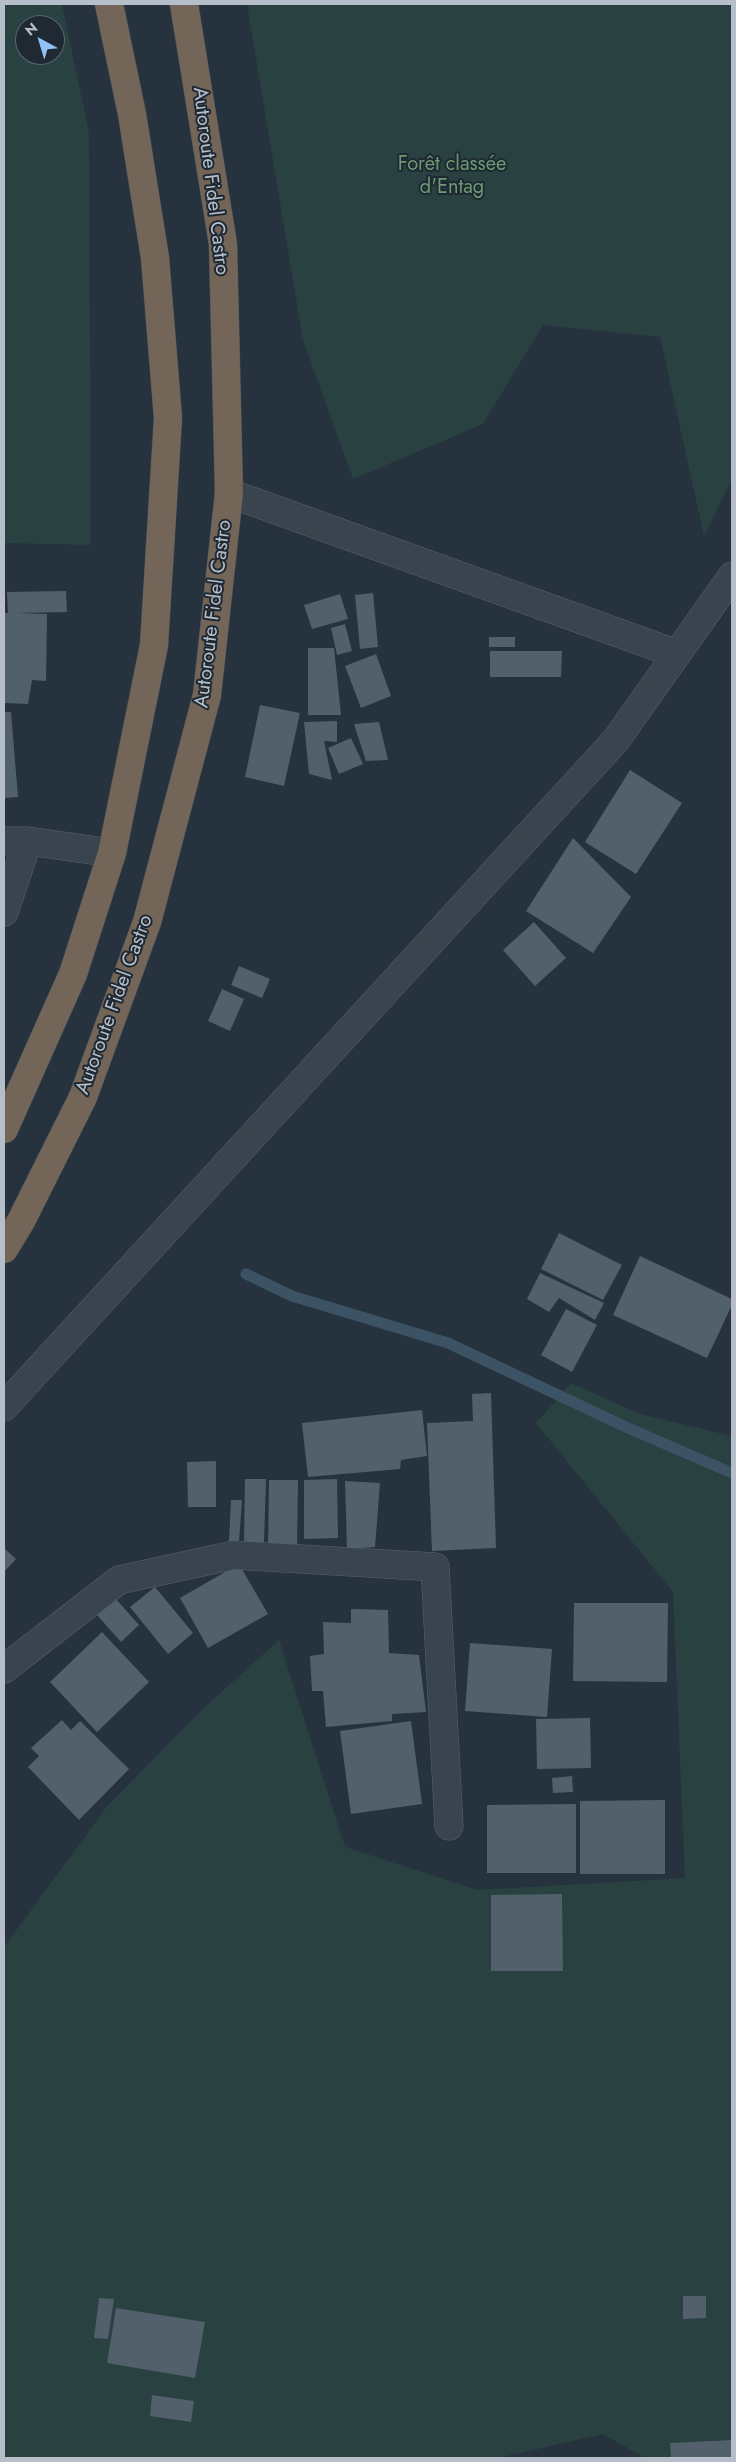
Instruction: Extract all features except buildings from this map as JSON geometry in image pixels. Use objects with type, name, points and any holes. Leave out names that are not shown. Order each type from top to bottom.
[{"type":"highway","points":[[4,1129],[73,974],[112,853],[154,646],[168,418],[155,258],[132,114],[109,4]]},
{"type":"highway","name":"Autoroute Fidel Castro","points":[[4,1249],[21,1220],[83,1097],[147,922],[207,695],[229,492],[223,244],[184,4]]},
{"type":"street","points":[[229,492],[676,654]]},
{"type":"street","points":[[4,1407],[616,740],[732,576]]},
{"type":"street","points":[[4,912],[16,841],[112,853]]},
{"type":"street","points":[[4,1669],[119,1580],[234,1555],[435,1567],[449,1826]]},
{"type":"green space","points":[[4,4],[62,4],[64,15],[15,15],[15,65],[65,65],[65,18],[89,133],[91,545],[4,543]]},
{"type":"green space","name":"Forêt classée d'Entag","points":[[247,4],[732,4],[732,479],[704,536],[660,337],[543,325],[483,424],[353,479],[303,340]]},
{"type":"green space","points":[[571,1383],[640,1414],[732,1436],[732,2458],[645,2458],[603,2434],[498,2458],[4,2458],[4,1947],[108,1805],[206,1706],[279,1640],[345,1847],[477,1890],[685,1878],[673,1592],[536,1423]]},
{"type":"waterway","points":[[246,1274],[292,1296],[448,1343],[628,1428],[732,1473]]}]
